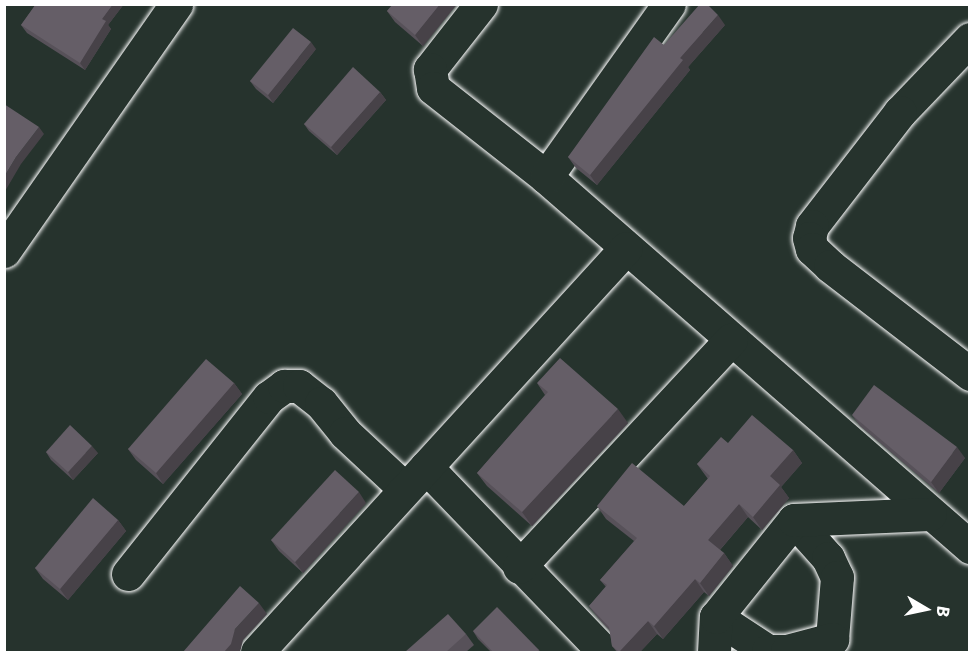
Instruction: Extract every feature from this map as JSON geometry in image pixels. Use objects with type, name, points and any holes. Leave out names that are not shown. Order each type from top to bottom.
[{"type":"street","points":[[4,251],[176,4]]},
{"type":"street","points":[[481,4],[430,69],[429,79],[433,88],[546,177],[969,547]]},
{"type":"street","points":[[546,177],[669,4]]},
{"type":"street","points":[[969,39],[900,112],[812,226],[809,238],[812,249],[830,266],[969,374]]},
{"type":"street","points":[[257,652],[626,248]]},
{"type":"street","points":[[519,567],[731,340]]},
{"type":"street","points":[[128,574],[269,397],[284,386],[299,386],[321,403],[345,433],[415,478],[519,567],[604,652]]},
{"type":"street","points":[[714,652],[716,617],[794,520],[930,514]]},
{"type":"street","points":[[716,617],[768,651],[840,646],[837,577],[828,558],[794,520]]},
{"type":"building","points":[[36,4],[113,4],[102,19],[106,21],[80,63],[21,25]]},
{"type":"building","points":[[393,4],[440,4],[415,35],[387,11]]},
{"type":"building","points":[[700,4],[707,4],[718,15],[680,58],[683,60],[590,175],[568,157],[654,37],[664,45]]},
{"type":"building","points":[[293,28],[311,42],[268,95],[250,81]]},
{"type":"building","points":[[353,67],[380,92],[331,147],[304,124]]},
{"type":"building","points":[[4,104],[39,127],[4,177]]},
{"type":"building","points":[[560,358],[618,409],[522,512],[477,473],[548,392],[537,383]]},
{"type":"building","points":[[206,359],[234,383],[156,473],[128,449]]},
{"type":"building","points":[[874,385],[957,447],[931,482],[852,415]]},
{"type":"building","points":[[752,415],[793,450],[770,476],[780,485],[753,517],[739,504],[708,540],[724,553],[700,583],[695,579],[654,626],[648,621],[619,652],[612,646],[609,627],[589,606],[607,585],[600,580],[637,538],[597,506],[632,463],[684,506],[710,476],[697,464],[721,437],[728,443]]},
{"type":"building","points":[[70,425],[92,446],[68,472],[46,452]]},
{"type":"building","points":[[335,470],[359,492],[295,562],[271,540]]},
{"type":"building","points":[[93,498],[118,520],[60,589],[35,568]]},
{"type":"building","points":[[240,586],[259,603],[235,629],[231,644],[224,652],[183,652]]},
{"type":"building","points":[[497,607],[539,650],[536,652],[493,652],[473,631]]},
{"type":"building","points":[[448,614],[466,634],[446,652],[405,652]]}]
